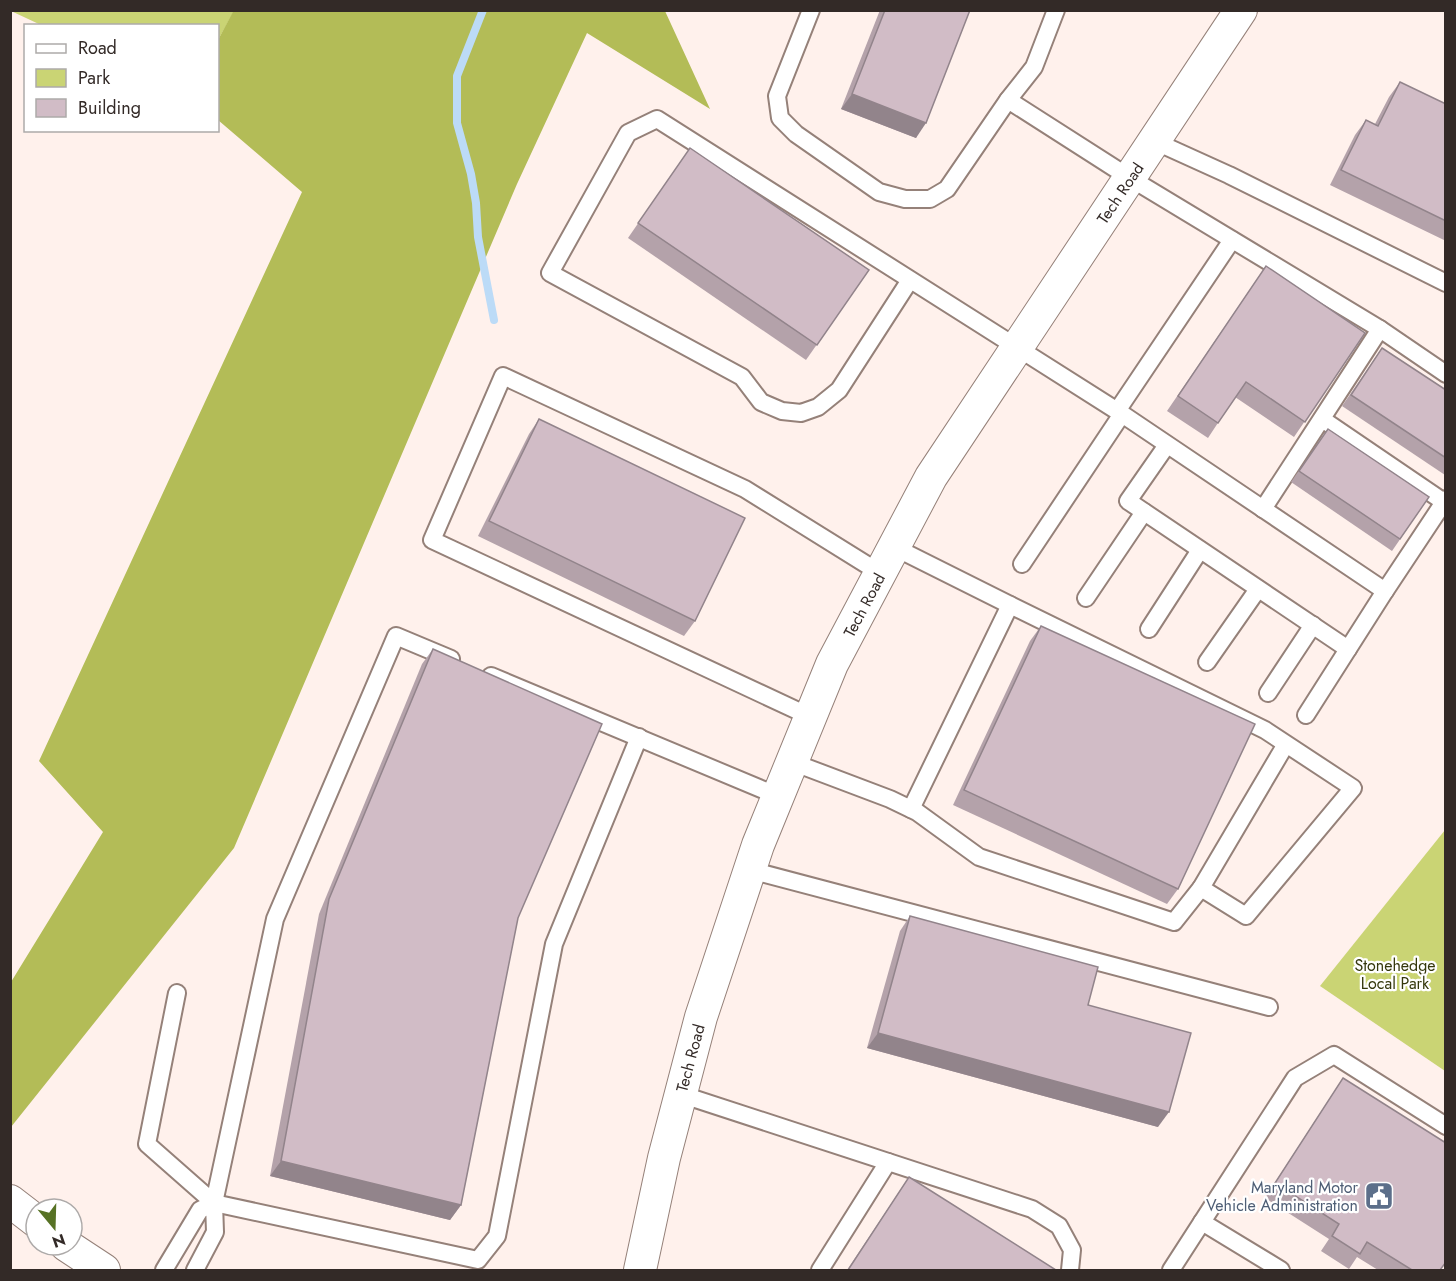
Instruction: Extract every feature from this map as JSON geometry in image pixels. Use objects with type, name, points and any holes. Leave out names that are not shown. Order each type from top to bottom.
[{"type":"street","name":"Tech Road","points":[[640,1270],[663,1158],[701,1017],[758,845],[832,664],[932,477],[1241,10]]},
{"type":"street","points":[[84,1257],[104,1270]]},
{"type":"lane","points":[[811,10],[777,96],[780,118],[796,134],[879,192],[905,199],[930,199],[947,189],[1008,100],[1034,67],[1056,10]]},
{"type":"lane","points":[[1008,100],[1380,329],[1446,374]]},
{"type":"lane","points":[[910,280],[839,390],[818,407],[801,413],[782,411],[761,402],[742,377],[550,273],[628,133],[657,119],[1120,412],[1385,591]]},
{"type":"lane","points":[[1154,141],[1229,175],[1446,283]]},
{"type":"lane","points":[[1022,564],[1232,240]]},
{"type":"lane","points":[[1263,508],[1380,329]]},
{"type":"lane","points":[[811,717],[432,540],[503,376],[745,489],[887,560],[1010,605],[1265,730],[1353,788],[1246,916],[1201,888]]},
{"type":"lane","points":[[1306,715],[1444,501],[1322,418]]},
{"type":"lane","points":[[1167,445],[1128,501],[1348,649]]},
{"type":"lane","points":[[1086,598],[1144,512]]},
{"type":"lane","points":[[1149,629],[1200,550]]},
{"type":"lane","points":[[1207,663],[1258,589]]},
{"type":"lane","points":[[911,809],[1010,605]]},
{"type":"lane","points":[[1268,693],[1313,625]]},
{"type":"lane","points":[[195,1270],[215,1232],[214,1203],[275,919],[396,636],[778,796]]},
{"type":"lane","points":[[177,993],[147,1144],[214,1203],[478,1260],[497,1236],[554,944],[639,737]]},
{"type":"lane","points":[[792,762],[890,799],[917,812],[979,857],[1174,922],[1201,888],[1286,744]]},
{"type":"lane","points":[[750,870],[1269,1007]]},
{"type":"lane","points":[[1171,1270],[1295,1078],[1334,1055],[1446,1126]]},
{"type":"lane","points":[[681,1095],[1032,1209],[1059,1226],[1072,1250],[1070,1270]]},
{"type":"lane","points":[[820,1270],[888,1162]]},
{"type":"lane","points":[[164,1270],[200,1209],[214,1203]]},
{"type":"lane","points":[[1202,1222],[1281,1270]]},
{"type":"green space","points":[[11,10],[234,11],[219,38],[219,24],[39,24]]},
{"type":"green space","points":[[234,10],[665,11],[710,109],[587,33],[517,184],[234,848],[11,1127],[11,982],[103,832],[39,761],[302,192],[219,121],[219,38]]},
{"type":"green space","name":"Stonehedge Local Park","points":[[1445,830],[1445,1071],[1320,986]]},
{"type":"building","points":[[885,10],[970,10],[926,123],[852,94]]},
{"type":"building","points":[[1400,82],[1446,104],[1446,221],[1341,170],[1366,120],[1378,126]]},
{"type":"building","points":[[690,148],[869,270],[817,345],[638,223]]},
{"type":"building","points":[[1266,266],[1365,333],[1305,422],[1246,382],[1218,423],[1178,396]]},
{"type":"building","points":[[1382,348],[1446,390],[1446,458],[1351,395]]},
{"type":"building","points":[[539,419],[745,518],[695,621],[489,521]]},
{"type":"building","points":[[1328,429],[1429,497],[1400,539],[1299,471]]},
{"type":"building","points":[[1041,626],[1255,724],[1178,889],[964,790]]},
{"type":"building","points":[[433,649],[602,724],[518,918],[461,1205],[281,1161],[329,899]]},
{"type":"building","points":[[910,916],[1098,967],[1088,1005],[1191,1033],[1169,1112],[878,1033]]},
{"type":"building","points":[[1343,1078],[1446,1143],[1446,1262],[1440,1270],[1412,1270],[1367,1242],[1360,1254],[1332,1236],[1339,1224],[1275,1183]]},
{"type":"building","points":[[909,1177],[1056,1270],[848,1270]]},
{"type":"waterway","points":[[483,10],[457,76],[457,123],[471,174],[478,237],[494,320]]},
{"type":"place","name":"Maryland Motor Vehicle Administration","points":[[1379,1196]]}]
